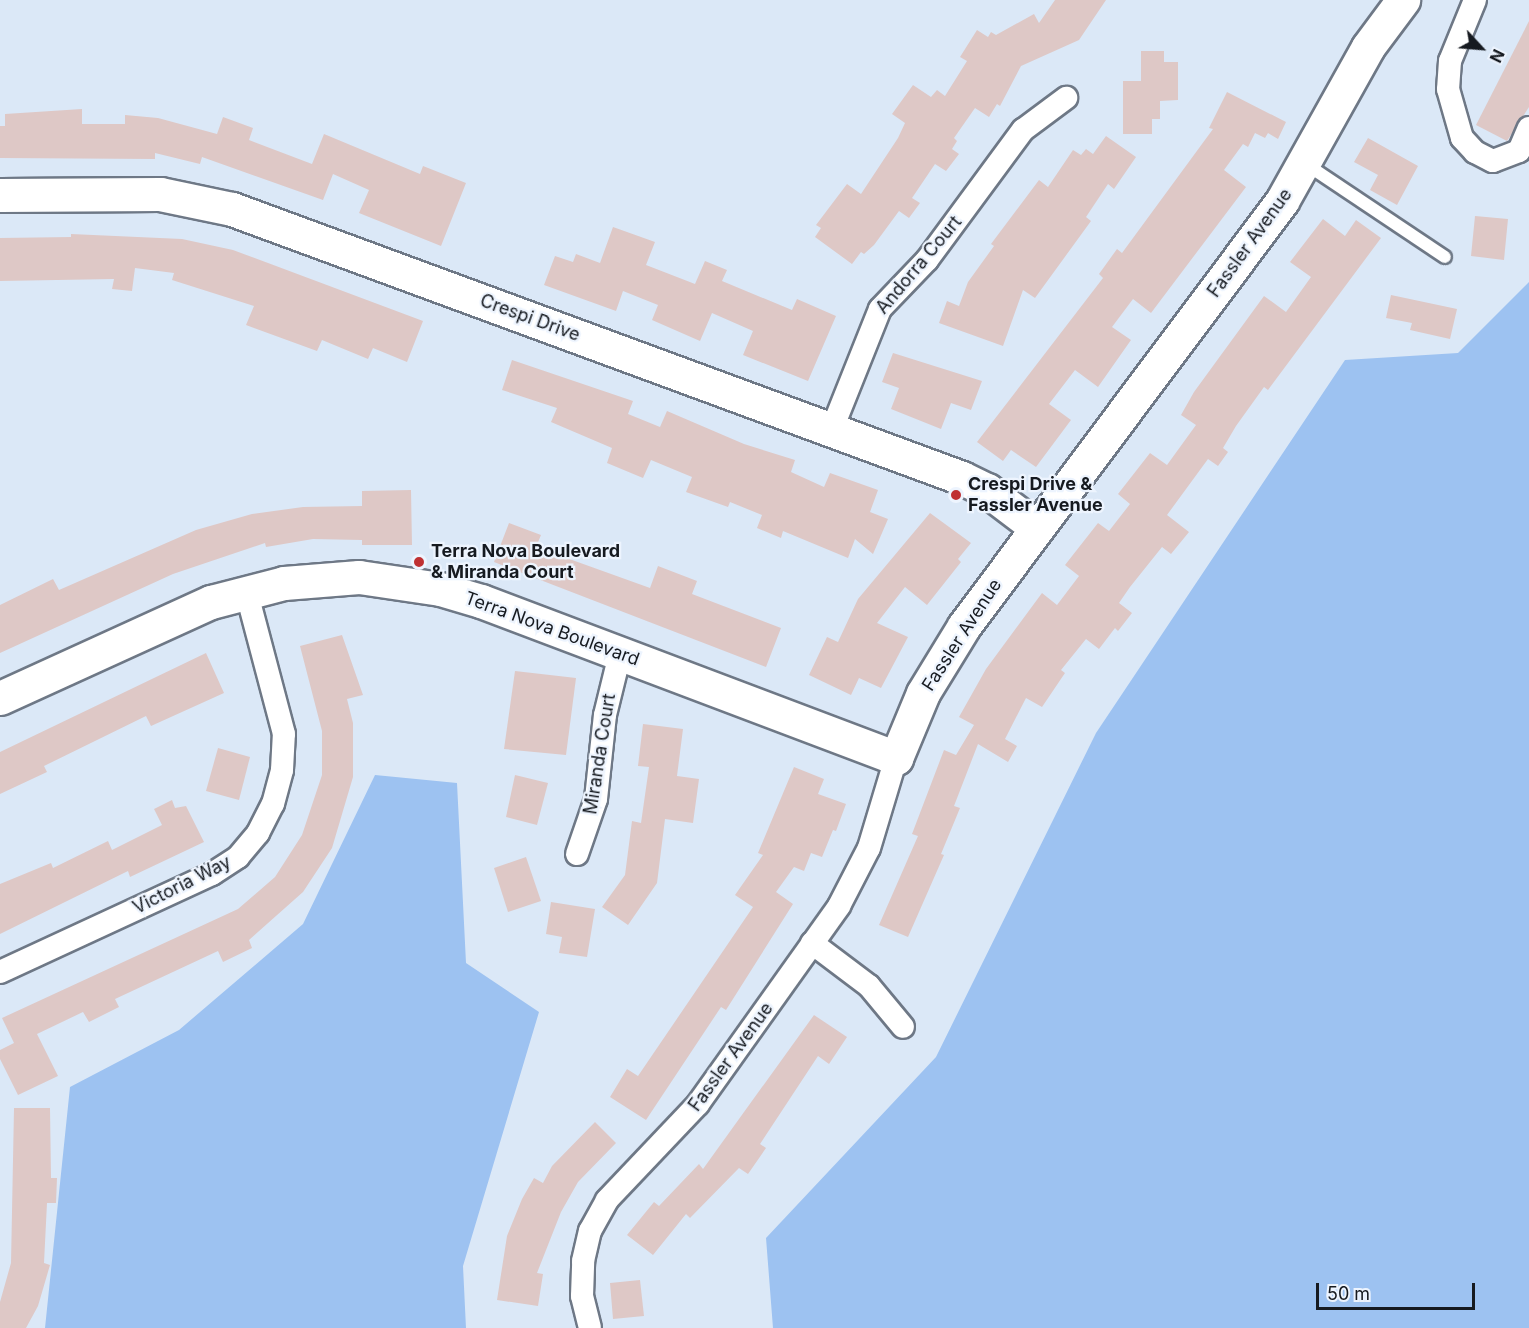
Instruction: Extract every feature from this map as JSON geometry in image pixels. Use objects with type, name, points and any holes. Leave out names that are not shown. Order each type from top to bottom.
[{"type":"street","name":"Fassler Avenue","points":[[590,1328],[582,1296],[583,1261],[590,1231],[607,1200],[684,1122],[839,906],[870,848],[896,758],[941,660],[1306,164],[1368,47],[1403,0]]},
{"type":"street","points":[[1475,0],[1450,61],[1448,89],[1462,138],[1475,152],[1493,161],[1519,151],[1529,128]]},
{"type":"street","name":"Andorra Court","points":[[832,429],[880,309],[927,261],[1023,130],[1066,98]]},
{"type":"street","name":"Crespi Drive","points":[[0,195],[160,194],[232,209],[962,478],[987,490],[1037,528]]},
{"type":"street","name":"Terra Nova Boulevard","points":[[0,698],[179,616],[246,590],[332,578],[407,583],[481,602],[896,758]]},
{"type":"street","name":"Victoria Way","points":[[0,972],[212,874],[238,857],[258,833],[273,804],[282,770],[284,734],[246,590]]},
{"type":"street","name":"Miranda Court","points":[[577,854],[596,799],[605,715],[620,654]]},
{"type":"street","points":[[812,943],[869,986],[903,1027]]},
{"type":"lane","points":[[1306,164],[1445,257]]},
{"type":"shaded area","points":[[1529,282],[1529,1328],[773,1328],[766,1238],[936,1057],[1096,733],[1345,360],[1458,353]]},
{"type":"shaded area","points":[[375,775],[457,783],[466,963],[539,1012],[463,1266],[466,1328],[45,1328],[70,1087],[179,1030],[303,924]]},
{"type":"building","points":[[1055,0],[1106,0],[1079,40],[1021,66],[1000,106],[997,104],[989,117],[975,108],[954,138],[957,141],[952,149],[959,154],[946,171],[935,164],[912,198],[920,203],[909,218],[899,211],[874,245],[864,254],[861,252],[852,264],[815,237],[821,228],[816,225],[847,184],[861,194],[898,138],[905,123],[892,114],[913,85],[931,97],[937,90],[945,96],[967,61],[960,57],[977,30],[988,37],[991,32],[996,35],[1034,14],[1039,23]]},
{"type":"building","points":[[1529,21],[1529,107],[1507,141],[1476,125]]},
{"type":"building","points":[[1141,51],[1164,51],[1164,62],[1178,62],[1178,100],[1160,101],[1160,119],[1152,119],[1152,134],[1123,134],[1123,81],[1141,81]]},
{"type":"building","points":[[1227,92],[1286,122],[1278,139],[1268,133],[1265,138],[1255,133],[1248,147],[1243,144],[1224,170],[1246,187],[1151,313],[1133,299],[1112,327],[1131,340],[1098,387],[1075,370],[1049,404],[1071,420],[1036,467],[1011,450],[1003,461],[977,442],[1103,278],[1099,274],[1117,249],[1122,253],[1213,129],[1209,128]]},
{"type":"building","points":[[82,109],[82,124],[125,124],[125,115],[158,118],[217,134],[223,117],[253,128],[249,140],[312,164],[324,134],[420,174],[423,166],[466,183],[441,246],[359,213],[369,190],[333,174],[323,200],[202,157],[200,164],[155,153],[155,159],[0,158],[0,126],[5,126],[5,114]]},
{"type":"building","points":[[1106,136],[1136,157],[1114,189],[1108,184],[1086,217],[1091,221],[1035,298],[1023,290],[1003,346],[939,323],[947,301],[959,306],[968,282],[994,246],[991,244],[1039,180],[1048,187],[1073,150],[1081,155],[1086,149],[1093,154]]},
{"type":"building","points":[[1368,138],[1418,166],[1397,205],[1370,190],[1378,175],[1354,162]]},
{"type":"building","points":[[1475,216],[1508,219],[1504,260],[1471,256]]},
{"type":"building","points":[[1323,219],[1345,236],[1356,220],[1381,238],[1268,390],[1264,387],[1236,426],[1223,448],[1228,452],[1218,466],[1208,459],[1167,515],[1189,532],[1171,554],[1162,547],[1130,587],[1119,603],[1132,613],[1118,631],[1115,628],[1099,649],[1086,639],[1061,670],[1065,673],[1042,707],[1026,698],[1005,739],[1017,746],[1008,762],[978,744],[954,806],[960,808],[941,854],[944,855],[908,937],[879,925],[918,836],[912,834],[944,750],[956,755],[974,725],[959,717],[986,669],[1042,593],[1057,605],[1079,576],[1065,565],[1098,523],[1109,531],[1130,504],[1118,494],[1150,453],[1167,465],[1196,425],[1181,415],[1194,392],[1264,296],[1286,312],[1311,277],[1290,262]]},
{"type":"building","points":[[613,227],[655,242],[646,265],[695,284],[705,261],[727,270],[722,281],[792,310],[797,299],[836,316],[808,381],[743,355],[753,331],[712,313],[700,341],[652,320],[658,305],[623,291],[616,311],[544,285],[555,256],[573,262],[576,254],[600,263]]},
{"type":"building","points":[[71,234],[182,239],[233,250],[423,321],[407,362],[373,348],[368,359],[322,340],[317,351],[246,325],[254,306],[172,280],[174,273],[135,268],[132,291],[112,289],[114,279],[0,281],[0,238],[71,237]]},
{"type":"building","points":[[1391,295],[1457,309],[1450,339],[1410,330],[1412,323],[1386,318]]},
{"type":"building","points":[[893,353],[982,381],[971,410],[951,403],[941,429],[891,409],[899,388],[882,382]]},
{"type":"building","points":[[512,360],[633,401],[628,414],[660,427],[667,411],[744,444],[795,460],[791,472],[824,487],[830,473],[878,490],[870,512],[888,519],[873,554],[855,539],[848,558],[783,531],[781,538],[757,528],[762,515],[730,502],[728,507],[686,492],[692,477],[651,460],[643,478],[607,463],[612,448],[551,422],[557,408],[502,390]]},
{"type":"building","points":[[411,490],[412,545],[362,545],[362,540],[313,539],[266,547],[265,543],[173,574],[0,653],[0,605],[53,579],[59,590],[196,530],[252,514],[303,507],[362,506],[362,491]]},
{"type":"building","points":[[930,513],[971,543],[958,559],[961,562],[927,605],[905,587],[877,623],[908,637],[881,688],[859,678],[851,695],[809,675],[827,637],[838,642],[858,599]]},
{"type":"building","points":[[509,523],[541,535],[536,547],[650,588],[658,566],[697,581],[692,594],[781,628],[766,667],[494,562]]},
{"type":"building","points":[[342,635],[363,695],[347,699],[353,723],[353,777],[332,848],[303,892],[249,940],[252,948],[223,962],[218,951],[115,999],[119,1007],[89,1022],[83,1012],[37,1034],[58,1076],[18,1095],[0,1059],[0,1050],[14,1043],[2,1018],[238,909],[275,877],[302,835],[322,775],[322,731],[300,646]]},
{"type":"building","points":[[206,653],[224,693],[151,726],[146,716],[44,766],[47,772],[0,794],[0,752]]},
{"type":"building","points":[[515,671],[576,678],[566,755],[504,749]]},
{"type":"building","points":[[643,724],[683,729],[677,776],[699,779],[693,823],[665,819],[657,883],[628,925],[602,907],[625,875],[632,821],[641,823],[649,767],[638,766]]},
{"type":"building","points":[[218,748],[250,757],[239,800],[206,791]]},
{"type":"building","points":[[794,767],[824,779],[818,794],[846,804],[836,831],[833,830],[822,857],[811,853],[804,871],[794,867],[776,892],[793,904],[726,1010],[721,1007],[646,1120],[610,1097],[627,1069],[638,1076],[753,907],[735,895],[763,855],[758,853]]},
{"type":"building","points":[[515,775],[548,783],[537,825],[506,817]]},
{"type":"building","points":[[172,800],[175,808],[186,806],[204,842],[130,877],[128,871],[0,934],[0,884],[51,863],[53,868],[108,841],[112,850],[162,825],[154,809]]},
{"type":"building","points":[[526,857],[541,901],[508,912],[494,868]]},
{"type":"building","points":[[551,902],[595,909],[587,957],[559,953],[562,937],[546,934]]},
{"type":"building","points":[[814,1015],[847,1037],[829,1064],[818,1056],[760,1144],[766,1148],[748,1174],[739,1168],[690,1218],[686,1214],[653,1255],[627,1235],[654,1202],[659,1206],[699,1164],[703,1169]]},
{"type":"building","points":[[14,1108],[50,1108],[51,1178],[57,1178],[56,1203],[47,1203],[44,1263],[50,1265],[38,1306],[26,1328],[0,1328],[0,1302],[11,1263]]},
{"type":"building","points":[[595,1122],[616,1143],[578,1182],[561,1212],[537,1273],[543,1274],[538,1306],[497,1300],[507,1236],[522,1199],[534,1178],[543,1183],[552,1166]]},
{"type":"building","points":[[640,1280],[644,1316],[613,1319],[610,1283]]},
{"type":"place","name":"Crespi Drive & Fassler Avenue","points":[[956,495]]},
{"type":"place","name":"Terra Nova Boulevard & Miranda Court","points":[[419,562]]}]
